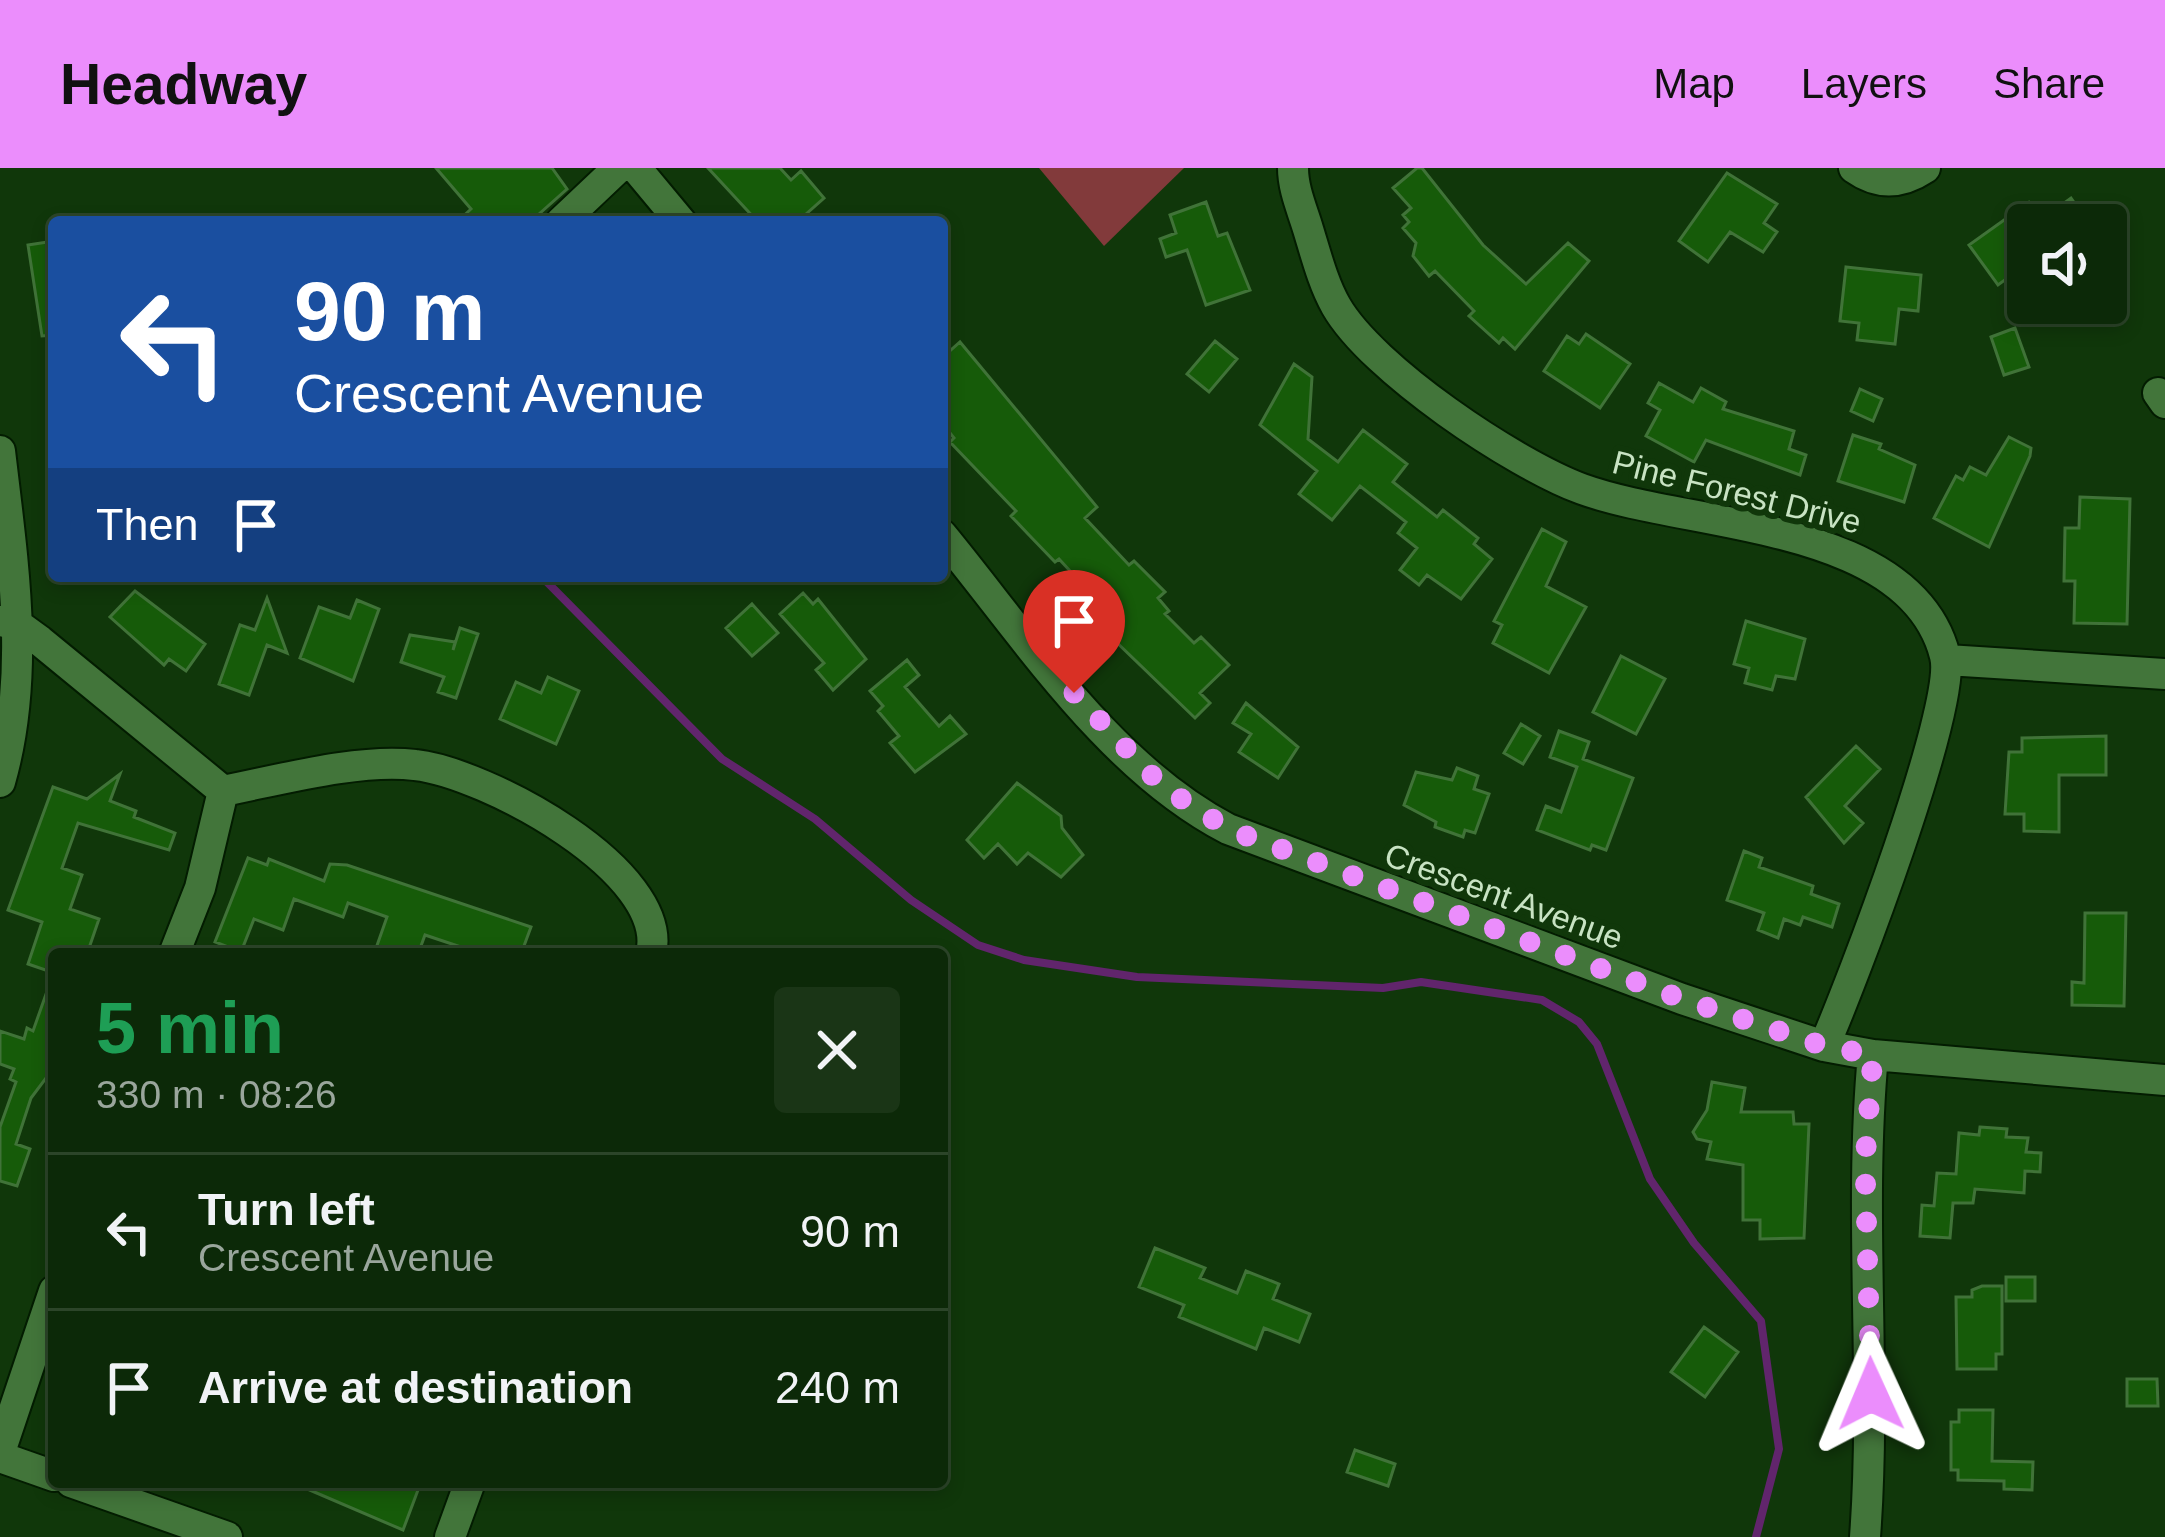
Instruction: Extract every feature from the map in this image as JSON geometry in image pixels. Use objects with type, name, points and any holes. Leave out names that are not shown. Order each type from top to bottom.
[{"type":"street","points":[[567,216],[618,168]]},
{"type":"street","points":[[636,168],[676,216]]},
{"type":"street","name":"Pine Forest Drive","points":[[1293,168],[1338,310],[1390,366],[1544,474],[1587,491],[1864,559],[1917,605],[1947,660]]},
{"type":"street","points":[[1854,168],[1887,182],[1906,180],[1925,168]]},
{"type":"street","points":[[0,451],[16,714],[0,782]]},
{"type":"street","name":"Crescent Avenue","points":[[948,543],[1122,747],[1198,813],[1315,865],[1824,1046],[1873,1055],[2165,1080]]},
{"type":"street","points":[[9,623],[223,791],[387,763],[418,765],[514,798],[611,868],[652,921],[651,948]]},
{"type":"street","points":[[1824,1046],[1934,735],[1947,660],[2165,674]]},
{"type":"street","points":[[176,948],[200,888],[223,791]]},
{"type":"street","points":[[1865,1537],[1872,1440],[1865,1162],[1873,1055]]},
{"type":"street","points":[[48,1309],[0,1454],[48,1474]]},
{"type":"street","points":[[88,1488],[227,1537]]},
{"type":"street","points":[[450,1537],[468,1488]]},
{"type":"shaded area","points":[[1039,168],[1184,168],[1104,246]]},
{"type":"building","points":[[436,168],[552,168],[567,189],[537,216],[463,216],[471,209]]},
{"type":"building","points":[[708,168],[780,168],[791,180],[801,171],[824,198],[804,216],[752,216]]},
{"type":"building","points":[[1422,168],[1483,245],[1526,284],[1568,243],[1589,261],[1515,349],[1503,338],[1499,343],[1469,316],[1474,311],[1435,271],[1429,276],[1413,256],[1416,243],[1403,228],[1409,222],[1403,215],[1411,208],[1393,188]]},
{"type":"building","points":[[1727,173],[1777,204],[1764,223],[1777,232],[1763,252],[1730,232],[1708,262],[1679,241]]},
{"type":"building","points":[[1206,202],[1218,236],[1227,233],[1250,290],[1206,305],[1187,250],[1166,257],[1160,239],[1176,233],[1170,215]]},
{"type":"building","points":[[2007,218],[2007,278],[1998,285],[1969,245]]},
{"type":"building","points":[[48,242],[48,336],[42,336],[28,245]]},
{"type":"building","points":[[1846,267],[1921,275],[1918,311],[1899,309],[1895,344],[1857,340],[1859,323],[1840,321]]},
{"type":"building","points":[[2015,328],[2029,367],[2004,375],[1991,337]]},
{"type":"building","points":[[1586,334],[1630,364],[1600,408],[1544,371],[1567,336],[1579,344]]},
{"type":"building","points":[[1215,341],[1237,359],[1209,392],[1187,374]]},
{"type":"building","points":[[960,342],[1097,507],[1085,518],[1129,565],[1134,561],[1165,592],[1158,598],[1169,611],[1165,614],[1194,643],[1201,637],[1229,665],[1200,693],[1210,703],[1195,718],[1108,634],[1119,624],[1011,516],[1016,511],[950,442],[954,438],[948,430],[948,353]]},
{"type":"building","points":[[1294,364],[1312,377],[1308,439],[1338,462],[1363,430],[1407,464],[1393,482],[1437,517],[1443,510],[1478,538],[1474,544],[1492,559],[1461,599],[1427,575],[1419,585],[1400,570],[1417,548],[1398,533],[1406,522],[1360,486],[1332,520],[1299,494],[1317,471],[1260,425]]},
{"type":"building","points":[[1659,383],[1693,402],[1701,388],[1726,402],[1723,409],[1794,431],[1789,449],[1806,455],[1800,475],[1706,440],[1694,462],[1646,436],[1660,410],[1648,403]]},
{"type":"building","points":[[1860,389],[1882,399],[1873,421],[1851,411]]},
{"type":"building","points":[[1853,435],[1881,444],[1879,449],[1915,465],[1904,502],[1838,481]]},
{"type":"building","points":[[2009,437],[2031,448],[2030,456],[1989,547],[1934,518],[1956,476],[1963,480],[1970,467],[1986,475]]},
{"type":"building","points":[[2080,497],[2130,499],[2127,624],[2074,623],[2075,581],[2064,581],[2065,528],[2079,528]]},
{"type":"building","points":[[1542,529],[1566,542],[1546,586],[1586,607],[1549,673],[1493,643],[1502,625],[1494,621]]},
{"type":"building","points":[[135,591],[205,644],[186,671],[169,659],[164,665],[110,617]]},
{"type":"building","points":[[803,593],[813,604],[818,599],[866,659],[833,690],[816,670],[824,663],[780,614]]},
{"type":"building","points":[[267,598],[287,653],[267,645],[249,695],[219,684],[240,625],[255,630]]},
{"type":"building","points":[[357,600],[379,609],[353,681],[300,658],[319,607],[350,618]]},
{"type":"building","points":[[752,604],[778,633],[752,656],[726,628]]},
{"type":"building","points":[[1746,621],[1805,639],[1795,679],[1776,676],[1772,690],[1745,683],[1749,668],[1734,664]]},
{"type":"building","points":[[460,628],[478,634],[456,698],[438,692],[444,677],[401,662],[410,635],[455,642],[453,650]]},
{"type":"building","points":[[1621,656],[1665,679],[1636,734],[1593,712]]},
{"type":"building","points":[[907,660],[919,675],[905,687],[939,726],[950,716],[966,734],[915,772],[890,743],[899,736],[878,711],[883,706],[870,691]]},
{"type":"building","points":[[548,677],[579,691],[556,744],[500,719],[516,682],[541,693]]},
{"type":"building","points":[[1246,703],[1298,747],[1278,778],[1239,752],[1251,734],[1233,723]]},
{"type":"building","points":[[1521,724],[1540,736],[1523,764],[1504,753]]},
{"type":"building","points":[[1559,731],[1589,742],[1583,759],[1633,778],[1606,850],[1592,845],[1590,850],[1537,830],[1546,806],[1561,812],[1577,767],[1550,757]]},
{"type":"building","points":[[2106,736],[2106,775],[2059,775],[2059,832],[2024,831],[2024,814],[2005,814],[2009,752],[2022,752],[2022,738]]},
{"type":"building","points":[[1856,746],[1880,769],[1845,806],[1863,823],[1844,843],[1806,797]]},
{"type":"building","points":[[1457,768],[1478,776],[1474,789],[1489,794],[1475,833],[1465,830],[1463,837],[1435,827],[1436,822],[1404,805],[1416,772],[1452,780]]},
{"type":"building","points":[[120,774],[110,801],[136,811],[134,817],[175,833],[169,850],[78,823],[62,868],[82,875],[70,909],[99,919],[89,948],[48,948],[48,971],[28,964],[42,922],[8,910],[53,787],[87,799]]},
{"type":"building","points":[[1017,783],[1061,816],[1062,828],[1083,855],[1061,877],[1028,853],[1017,864],[998,844],[984,858],[967,840]]},
{"type":"building","points":[[1744,851],[1762,858],[1759,867],[1813,886],[1811,894],[1839,904],[1832,927],[1803,917],[1800,925],[1784,919],[1778,938],[1758,930],[1764,913],[1727,900]]},
{"type":"building","points":[[248,858],[267,865],[269,859],[324,881],[330,864],[347,865],[531,927],[523,948],[464,948],[425,935],[420,948],[376,948],[387,917],[348,903],[343,917],[294,899],[283,930],[254,919],[243,948],[215,942]]},
{"type":"building","points":[[2085,913],[2126,913],[2124,1006],[2072,1005],[2072,982],[2084,983]]},
{"type":"building","points":[[48,988],[48,1079],[31,1098],[16,1144],[30,1149],[17,1186],[0,1181],[0,1127],[16,1082],[10,1079],[14,1069],[0,1064],[0,1031],[24,1039],[27,1028],[33,1031]]},
{"type":"building","points":[[1712,1082],[1745,1088],[1741,1112],[1793,1112],[1794,1124],[1809,1124],[1804,1238],[1760,1239],[1760,1220],[1743,1220],[1743,1165],[1707,1159],[1711,1142],[1697,1139],[1693,1132],[1707,1110]]},
{"type":"building","points":[[1980,1127],[2007,1129],[2006,1137],[2028,1138],[2026,1152],[2041,1153],[2040,1172],[2025,1171],[2024,1193],[1975,1189],[1973,1203],[1953,1203],[1950,1238],[1920,1236],[1922,1205],[1934,1206],[1937,1173],[1956,1174],[1959,1133],[1979,1135]]},
{"type":"building","points":[[1155,1248],[1205,1268],[1200,1278],[1237,1293],[1246,1271],[1279,1284],[1273,1299],[1310,1314],[1299,1342],[1264,1328],[1256,1349],[1179,1317],[1184,1305],[1139,1287]]},
{"type":"building","points":[[2006,1277],[2035,1277],[2035,1301],[2006,1301]]},
{"type":"building","points":[[2002,1286],[2002,1354],[1996,1354],[1996,1369],[1957,1369],[1956,1297],[1972,1297],[1972,1290]]},
{"type":"building","points":[[1704,1327],[1738,1352],[1705,1397],[1671,1372]]},
{"type":"building","points":[[2127,1379],[2157,1379],[2158,1406],[2127,1406]]},
{"type":"building","points":[[1959,1410],[1993,1410],[1992,1461],[2033,1462],[2032,1490],[2004,1489],[2004,1481],[1958,1480],[1958,1470],[1951,1470],[1951,1422],[1959,1422]]},
{"type":"building","points":[[1355,1450],[1395,1464],[1388,1486],[1347,1472]]},
{"type":"building","points":[[305,1488],[419,1488],[403,1530]]},
{"type":"waterway","points":[[547,582],[722,759],[815,819],[911,900],[978,945],[1024,960],[1137,977],[1383,988],[1421,982],[1542,1000],[1579,1022],[1597,1044],[1650,1179],[1694,1243],[1761,1321],[1779,1449],[1756,1537]]},
{"type":"route","points":[[1074,693],[1163,787],[1228,829],[1682,999],[1824,1046],[1873,1055],[1865,1162],[1871,1394]]}]
